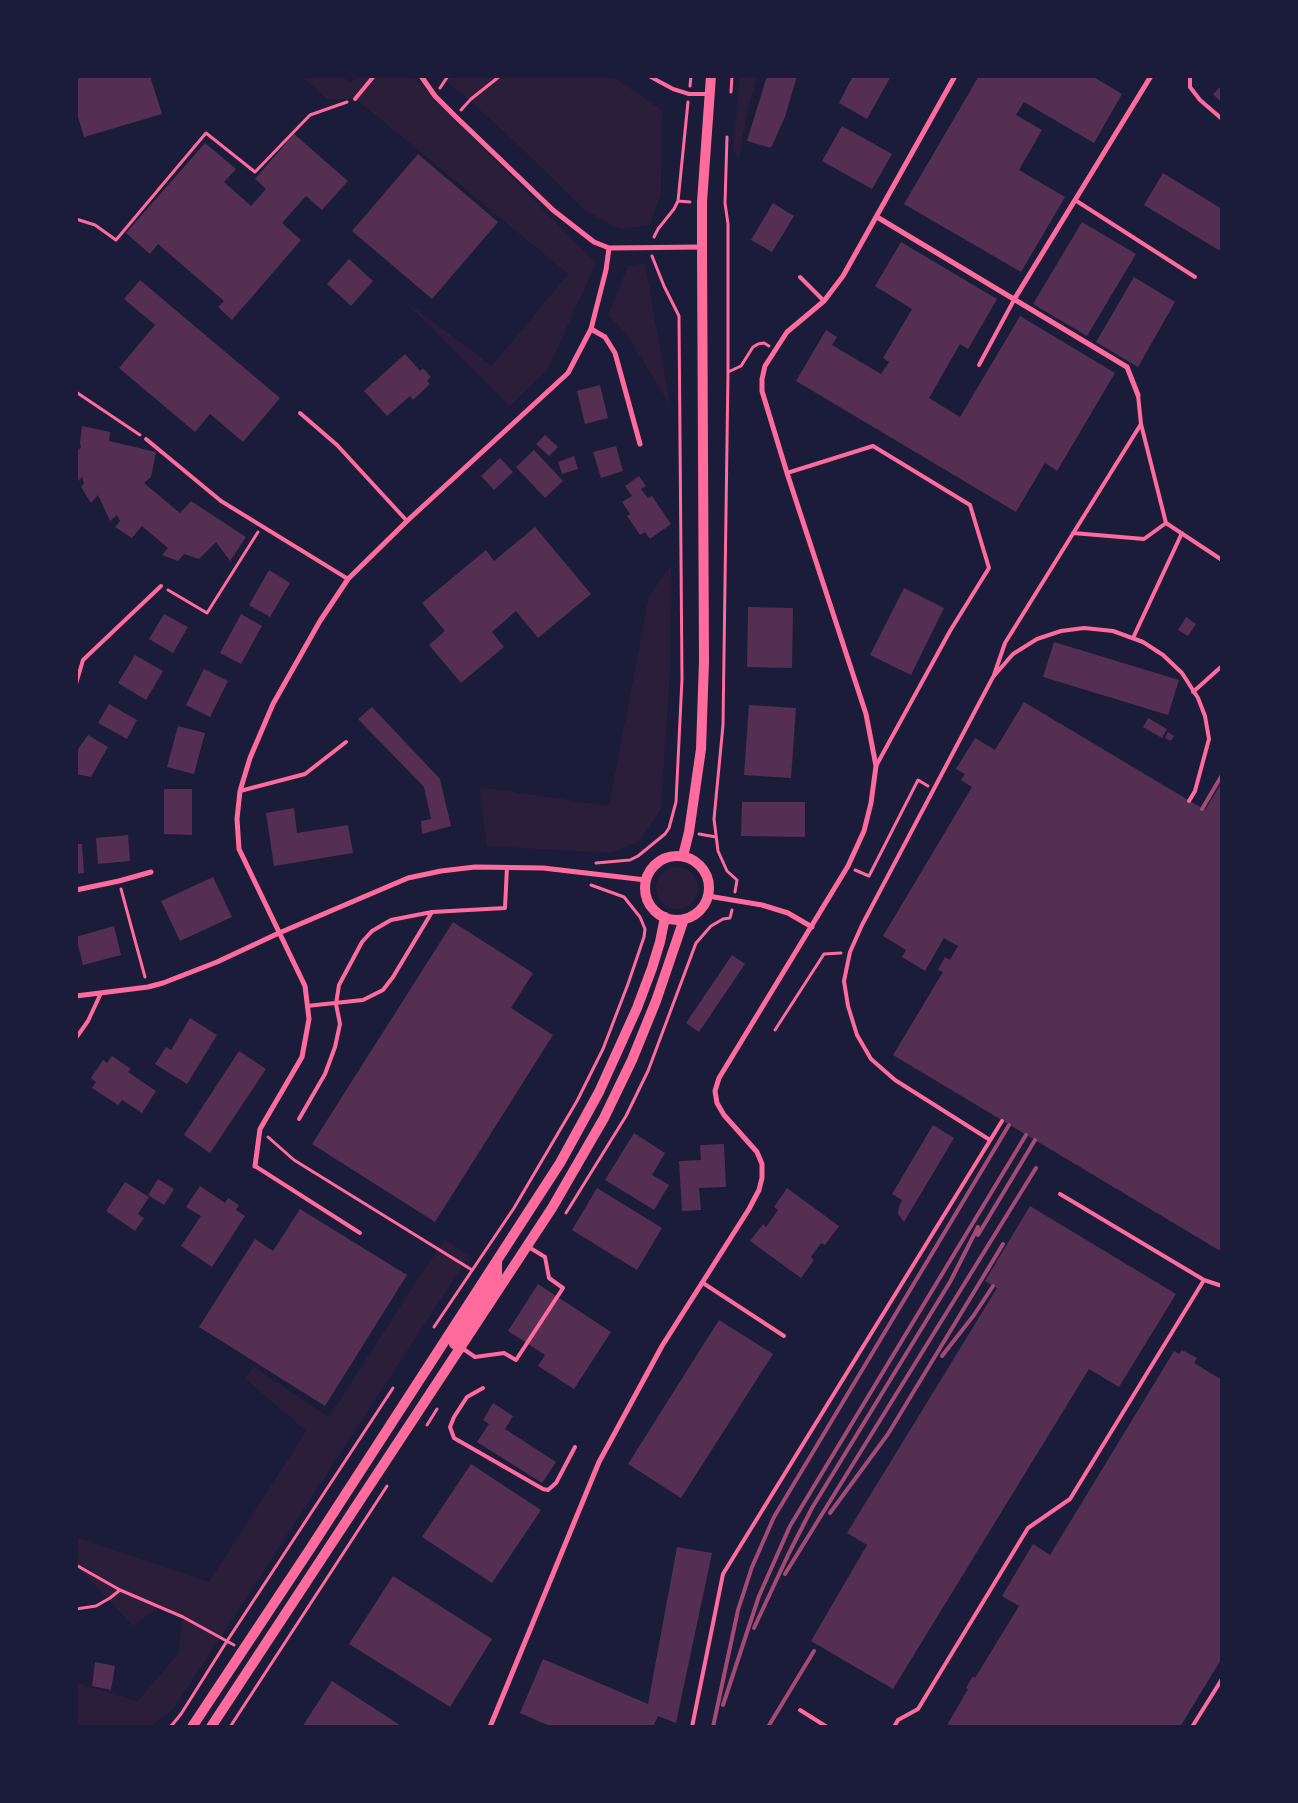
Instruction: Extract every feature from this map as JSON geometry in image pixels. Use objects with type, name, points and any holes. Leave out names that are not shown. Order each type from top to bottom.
[{"type":"main road","points":[[683,856],[689,832],[701,749],[704,661],[702,247],[711,76]]},
{"type":"main road","points":[[683,856],[693,860],[704,871],[709,885],[708,896],[698,912],[684,919],[670,919],[652,908],[647,900],[646,880],[650,871],[664,858],[683,856]]},
{"type":"main road","points":[[192,1727],[560,1163],[599,1092],[629,1026],[660,942],[664,917]]},
{"type":"main road","points":[[211,1727],[552,1208],[599,1126],[624,1076],[656,1001],[684,919]]},
{"type":"main road","points":[[461,1348],[454,1344],[497,1276],[497,1261]]},
{"type":"street","points":[[421,76],[435,96],[455,116],[553,210],[594,242],[609,248],[702,247]]},
{"type":"street","points":[[490,1727],[599,1462],[657,1354],[749,1209],[759,1190],[762,1178],[762,1164],[757,1152],[724,1115],[717,1103],[715,1091],[719,1078],[848,866],[864,831],[872,803],[876,766],[866,714],[787,472],[762,391],[762,379],[765,366],[788,332],[824,300],[843,276],[955,76]]},
{"type":"street","points":[[1015,298],[1151,76]]},
{"type":"street","points":[[877,217],[1015,298],[1126,367],[1138,395]]},
{"type":"street","points":[[255,1166],[260,1129],[302,1057],[309,1019],[304,986],[239,849],[237,819],[240,791],[250,758],[273,704],[320,621],[348,579],[407,521],[568,373],[591,330],[606,270],[609,248]]},
{"type":"street","points":[[591,330],[605,337],[615,353],[640,444]]},
{"type":"street","points":[[76,996],[148,987],[217,962],[279,933],[408,878],[441,871],[475,867],[543,868],[646,880]]},
{"type":"street","points":[[76,890],[151,872]]},
{"type":"street","points":[[708,896],[762,905],[788,913],[812,928]]},
{"type":"lane","points":[[355,99],[374,76]]},
{"type":"lane","points":[[649,76],[660,83],[689,94],[709,94]]},
{"type":"lane","points":[[660,83],[661,76]]},
{"type":"lane","points":[[1190,76],[1190,87],[1200,100],[1222,119]]},
{"type":"lane","points":[[1075,200],[1195,277]]},
{"type":"lane","points":[[800,277],[824,300]]},
{"type":"lane","points":[[979,365],[1015,298]]},
{"type":"lane","points":[[1138,395],[1141,424],[1166,523],[1222,560]]},
{"type":"lane","points":[[300,413],[337,444],[407,521]]},
{"type":"lane","points":[[990,1140],[895,1080],[871,1059],[857,1035],[848,1006],[844,981],[850,952],[862,925],[993,677],[1005,643],[1141,424]]},
{"type":"lane","points":[[146,439],[221,502],[348,579]]},
{"type":"lane","points":[[787,472],[873,446],[970,505],[973,513],[989,568],[950,631],[876,766]]},
{"type":"lane","points":[[1073,533],[1144,539],[1166,523]]},
{"type":"lane","points":[[1133,638],[1182,533]]},
{"type":"lane","points":[[76,684],[84,660],[161,586]]},
{"type":"lane","points":[[993,677],[1013,654],[1037,639],[1061,631],[1084,628],[1114,631],[1143,642],[1163,655],[1182,673],[1205,716],[1209,739],[1195,791],[1189,801]]},
{"type":"lane","points":[[1193,692],[1222,666]]},
{"type":"lane","points":[[240,791],[305,774],[346,742]]},
{"type":"lane","points":[[299,1118],[325,1074],[335,1047],[340,1024],[336,1004],[339,986],[362,942],[372,931],[391,920],[432,912],[506,908],[507,867]]},
{"type":"lane","points":[[307,1006],[363,1000],[383,990],[393,977],[432,912]]},
{"type":"lane","points":[[76,1038],[88,1022],[101,993]]},
{"type":"lane","points":[[692,1727],[723,1574],[1002,1120]]},
{"type":"lane","points":[[255,1166],[360,1233]]},
{"type":"lane","points":[[1060,1194],[1204,1280],[1222,1286]]},
{"type":"lane","points":[[461,1348],[475,1357],[504,1352],[516,1360],[563,1288],[549,1278],[545,1258],[527,1246]]},
{"type":"lane","points":[[894,1727],[898,1720],[918,1709],[1028,1528],[1070,1499],[1204,1280]]},
{"type":"lane","points":[[703,1282],[784,1336]]},
{"type":"lane","points":[[483,1388],[467,1397],[454,1417],[450,1427],[454,1438],[543,1489],[548,1490],[556,1483],[575,1447]]},
{"type":"lane","points":[[1192,1727],[1222,1679]]},
{"type":"lane","points":[[800,1710],[827,1727]]},
{"type":"path","points":[[455,116],[471,99],[500,76]]},
{"type":"path","points":[[630,860],[638,856],[665,834],[669,828],[676,802],[682,679],[679,316],[652,257],[654,238],[658,229],[678,201],[691,76]]},
{"type":"path","points":[[731,92],[732,76]]},
{"type":"path","points":[[76,219],[95,225],[116,240],[206,133],[255,172],[310,115],[355,99]]},
{"type":"path","points":[[727,137],[724,203],[728,224],[728,372],[723,725],[714,819],[718,851],[727,871],[738,880]]},
{"type":"path","points":[[728,372],[741,366],[753,347],[758,344],[764,343],[775,349]]},
{"type":"path","points":[[76,392],[146,439]]},
{"type":"path","points":[[161,586],[207,613],[262,526]]},
{"type":"path","points":[[848,866],[869,876],[918,780],[934,789]]},
{"type":"path","points":[[119,881],[148,987]]},
{"type":"path","points":[[434,1328],[514,1208],[567,1117],[603,1049],[644,938],[644,929],[640,916],[624,897]]},
{"type":"path","points":[[775,1030],[824,954],[850,952]]},
{"type":"path","points":[[260,1129],[294,1160],[472,1270]]},
{"type":"path","points":[[169,1727],[178,1719],[393,1388]]},
{"type":"path","points":[[230,1727],[387,1486]]},
{"type":"path","points":[[76,1565],[120,1590],[183,1616],[243,1650]]},
{"type":"path","points":[[76,1609],[96,1606],[120,1590]]},
{"type":"shaded area","points":[[301,76],[342,76],[350,83],[357,76],[412,76],[596,263],[548,369],[510,406],[406,302],[492,366],[568,274],[356,99],[327,99]]},
{"type":"shaded area","points":[[442,76],[612,76],[662,110],[661,193],[650,225],[620,229],[586,211],[510,137]]},
{"type":"shaded area","points":[[740,76],[757,76],[746,117],[739,161],[733,149]]},
{"type":"shaded area","points":[[645,263],[670,405],[626,333],[608,315],[628,266]]},
{"type":"shaded area","points":[[671,565],[670,671],[661,809],[640,841],[611,853],[487,846],[479,787],[609,806],[649,596]]},
{"type":"shaded area","points":[[681,867],[689,870],[695,876],[698,888],[695,900],[689,906],[673,909],[665,906],[659,900],[656,884],[659,876],[665,870]]},
{"type":"shaded area","points":[[445,1240],[469,1256],[175,1707],[151,1727],[76,1727],[76,1683],[138,1701],[178,1654],[183,1617],[159,1607],[133,1626],[76,1565],[76,1537],[209,1582],[306,1431],[246,1379],[253,1366],[329,1417]]},
{"type":"building","points":[[76,76],[150,76],[162,114],[84,137],[76,110]]},
{"type":"building","points":[[767,76],[797,76],[785,117],[771,148],[747,141]]},
{"type":"building","points":[[853,76],[891,76],[867,119],[839,103]]},
{"type":"building","points":[[979,76],[1092,76],[1122,94],[1094,143],[1024,102],[1016,115],[1042,130],[1019,170],[1065,197],[1021,272],[904,204]]},
{"type":"building","points":[[1222,85],[1222,103],[1213,94]]},
{"type":"building","points":[[842,126],[892,154],[872,189],[822,161]]},
{"type":"building","points":[[294,134],[348,181],[322,210],[306,196],[282,223],[301,240],[232,320],[218,307],[224,301],[158,244],[150,254],[126,233],[205,143],[236,169],[224,182],[251,206],[266,189],[255,179]]},
{"type":"building","points":[[418,154],[498,222],[432,299],[352,231]]},
{"type":"building","points":[[1163,173],[1222,209],[1222,252],[1144,205]]},
{"type":"building","points":[[773,203],[794,216],[772,252],[751,240]]},
{"type":"building","points":[[1082,222],[1136,254],[1087,336],[1033,304]]},
{"type":"building","points":[[901,242],[997,299],[968,349],[960,344],[929,398],[960,417],[1020,316],[1115,373],[1057,471],[1045,463],[1016,512],[796,381],[826,330],[837,337],[832,345],[881,374],[889,362],[883,358],[912,309],[875,286]]},
{"type":"building","points":[[349,259],[373,281],[351,306],[327,284]]},
{"type":"building","points":[[1134,277],[1175,302],[1138,367],[1096,342]]},
{"type":"building","points":[[140,280],[280,398],[243,442],[210,414],[195,432],[119,368],[155,325],[124,299]]},
{"type":"building","points":[[405,354],[420,371],[423,368],[431,377],[427,381],[430,384],[413,400],[410,396],[387,416],[364,391]]},
{"type":"building","points":[[600,385],[608,418],[585,424],[577,391]]},
{"type":"building","points":[[82,426],[110,432],[109,441],[156,452],[151,477],[144,483],[180,513],[191,501],[246,537],[230,561],[216,542],[199,559],[184,554],[178,561],[162,555],[168,548],[142,526],[132,538],[115,527],[120,521],[117,515],[110,521],[98,495],[91,503],[81,487],[84,483],[82,477],[76,481],[76,453],[81,447]]},
{"type":"building","points":[[545,435],[558,447],[549,456],[536,444]]},
{"type":"building","points":[[616,446],[623,471],[601,478],[593,452]]},
{"type":"building","points":[[534,450],[563,481],[545,498],[516,467]]},
{"type":"building","points":[[574,456],[578,469],[562,474],[558,462]]},
{"type":"building","points":[[500,458],[513,472],[494,490],[481,476]]},
{"type":"building","points":[[639,476],[646,486],[641,489],[648,498],[652,496],[671,524],[650,539],[645,532],[640,535],[627,516],[630,514],[622,502],[632,496],[625,486]]},
{"type":"building","points":[[535,527],[591,594],[538,638],[516,611],[492,632],[504,647],[461,683],[429,645],[445,631],[422,603],[486,550],[494,561]]},
{"type":"building","points":[[269,570],[290,583],[270,617],[249,605]]},
{"type":"building","points":[[904,588],[944,608],[911,675],[870,655]]},
{"type":"building","points":[[748,607],[793,608],[792,668],[747,667]]},
{"type":"building","points":[[164,614],[188,627],[173,653],[149,639]]},
{"type":"building","points":[[241,614],[262,626],[241,664],[220,653]]},
{"type":"building","points":[[1186,617],[1196,624],[1188,636],[1178,630]]},
{"type":"building","points":[[1054,642],[1179,680],[1168,715],[1043,677]]},
{"type":"building","points":[[135,655],[163,671],[146,700],[118,683]]},
{"type":"building","points":[[204,669],[228,681],[210,717],[186,705]]},
{"type":"building","points":[[1024,702],[1205,810],[1222,782],[1222,1252],[893,1055],[943,972],[938,970],[945,957],[950,960],[958,946],[944,938],[925,971],[902,957],[906,950],[883,936],[972,787],[961,780],[965,774],[956,769],[975,738],[995,750]]},
{"type":"building","points":[[109,704],[137,720],[127,739],[98,723]]},
{"type":"building","points":[[749,705],[796,708],[791,778],[744,775]]},
{"type":"building","points":[[372,707],[440,779],[451,826],[422,834],[421,821],[431,819],[424,787],[358,719]]},
{"type":"building","points":[[1148,718],[1167,729],[1162,738],[1143,727]]},
{"type":"building","points":[[178,726],[205,733],[194,774],[167,767]]},
{"type":"building","points":[[1168,732],[1174,736],[1171,741],[1165,738]]},
{"type":"building","points":[[88,735],[108,747],[91,777],[76,774],[76,752]]},
{"type":"building","points":[[164,789],[192,789],[192,835],[164,834]]},
{"type":"building","points":[[742,802],[805,802],[805,837],[741,836]]},
{"type":"building","points":[[294,808],[297,833],[348,825],[353,853],[274,866],[266,813]]},
{"type":"building","points":[[128,835],[130,861],[98,864],[96,838]]},
{"type":"building","points":[[76,844],[82,844],[84,873],[76,874]]},
{"type":"building","points":[[213,877],[232,917],[180,941],[161,901]]},
{"type":"building","points":[[453,922],[533,973],[511,1008],[553,1035],[435,1222],[312,1144]]},
{"type":"building","points":[[114,926],[121,955],[83,965],[76,937]]},
{"type":"building","points":[[732,955],[745,964],[699,1032],[686,1023]]},
{"type":"building","points":[[190,1018],[217,1035],[187,1084],[155,1064],[166,1047],[171,1050]]},
{"type":"building","points":[[239,1051],[266,1069],[210,1153],[184,1135]]},
{"type":"building","points":[[112,1056],[131,1069],[128,1072],[156,1091],[142,1113],[122,1100],[118,1105],[92,1088],[96,1082],[91,1078],[103,1060],[107,1063]]},
{"type":"building","points":[[933,1125],[954,1138],[904,1222],[898,1214],[902,1200],[892,1194]]},
{"type":"building","points":[[634,1133],[665,1153],[652,1175],[669,1185],[654,1210],[605,1180]]},
{"type":"building","points":[[724,1144],[726,1187],[699,1188],[701,1210],[682,1211],[679,1161],[701,1160],[700,1145]]},
{"type":"building","points":[[158,1179],[174,1189],[164,1205],[148,1195]]},
{"type":"building","points":[[125,1182],[149,1197],[138,1214],[144,1218],[135,1231],[106,1211]]},
{"type":"building","points":[[200,1186],[225,1203],[228,1198],[239,1205],[236,1210],[245,1216],[212,1267],[181,1246],[201,1216],[186,1207]]},
{"type":"building","points":[[597,1188],[662,1228],[637,1270],[572,1230]]},
{"type":"building","points":[[787,1188],[839,1226],[825,1245],[821,1243],[811,1257],[814,1260],[801,1278],[750,1241],[763,1224],[766,1227],[778,1210],[774,1207]]},
{"type":"building","points":[[1030,1206],[1176,1294],[1119,1387],[1089,1369],[893,1689],[811,1641],[867,1545],[847,1533],[997,1288],[985,1281]]},
{"type":"building","points":[[300,1209],[407,1275],[325,1406],[199,1327],[255,1239],[273,1251]]},
{"type":"building","points":[[538,1284],[611,1332],[574,1389],[538,1366],[545,1355],[508,1331]]},
{"type":"building","points":[[719,1320],[773,1354],[681,1498],[628,1464]]},
{"type":"building","points":[[1182,1350],[1197,1358],[1194,1363],[1222,1380],[1222,1658],[1180,1727],[946,1727],[968,1689],[966,1688],[973,1676],[975,1678],[1019,1606],[1002,1596],[1033,1544],[1050,1555],[1174,1351],[1179,1354]]},
{"type":"building","points":[[493,1403],[513,1416],[505,1429],[556,1462],[542,1483],[477,1442],[489,1424],[483,1420]]},
{"type":"building","points":[[471,1464],[541,1510],[492,1583],[422,1537]]},
{"type":"building","points":[[677,1547],[712,1553],[676,1723],[658,1716],[653,1727],[552,1727],[520,1713],[543,1659],[648,1704]]},
{"type":"building","points":[[393,1576],[492,1639],[450,1707],[349,1644]]},
{"type":"building","points":[[95,1662],[115,1666],[111,1690],[92,1686]]},
{"type":"building","points":[[332,1681],[403,1727],[302,1727]]},
{"type":"railway","points":[[1202,809],[1222,775]]},
{"type":"railway","points":[[713,1727],[738,1610],[752,1567],[774,1517],[1009,1125]]},
{"type":"railway","points":[[723,1705],[759,1596],[790,1526],[1026,1135]]},
{"type":"railway","points":[[978,1235],[1035,1140]]},
{"type":"railway","points":[[785,1574],[1036,1168]]},
{"type":"railway","points":[[754,1628],[812,1508],[950,1282],[978,1227]]},
{"type":"railway","points":[[830,1513],[888,1434],[1003,1244]]},
{"type":"railway","points":[[942,1356],[974,1315],[993,1286]]},
{"type":"railway","points":[[768,1727],[814,1651]]}]
